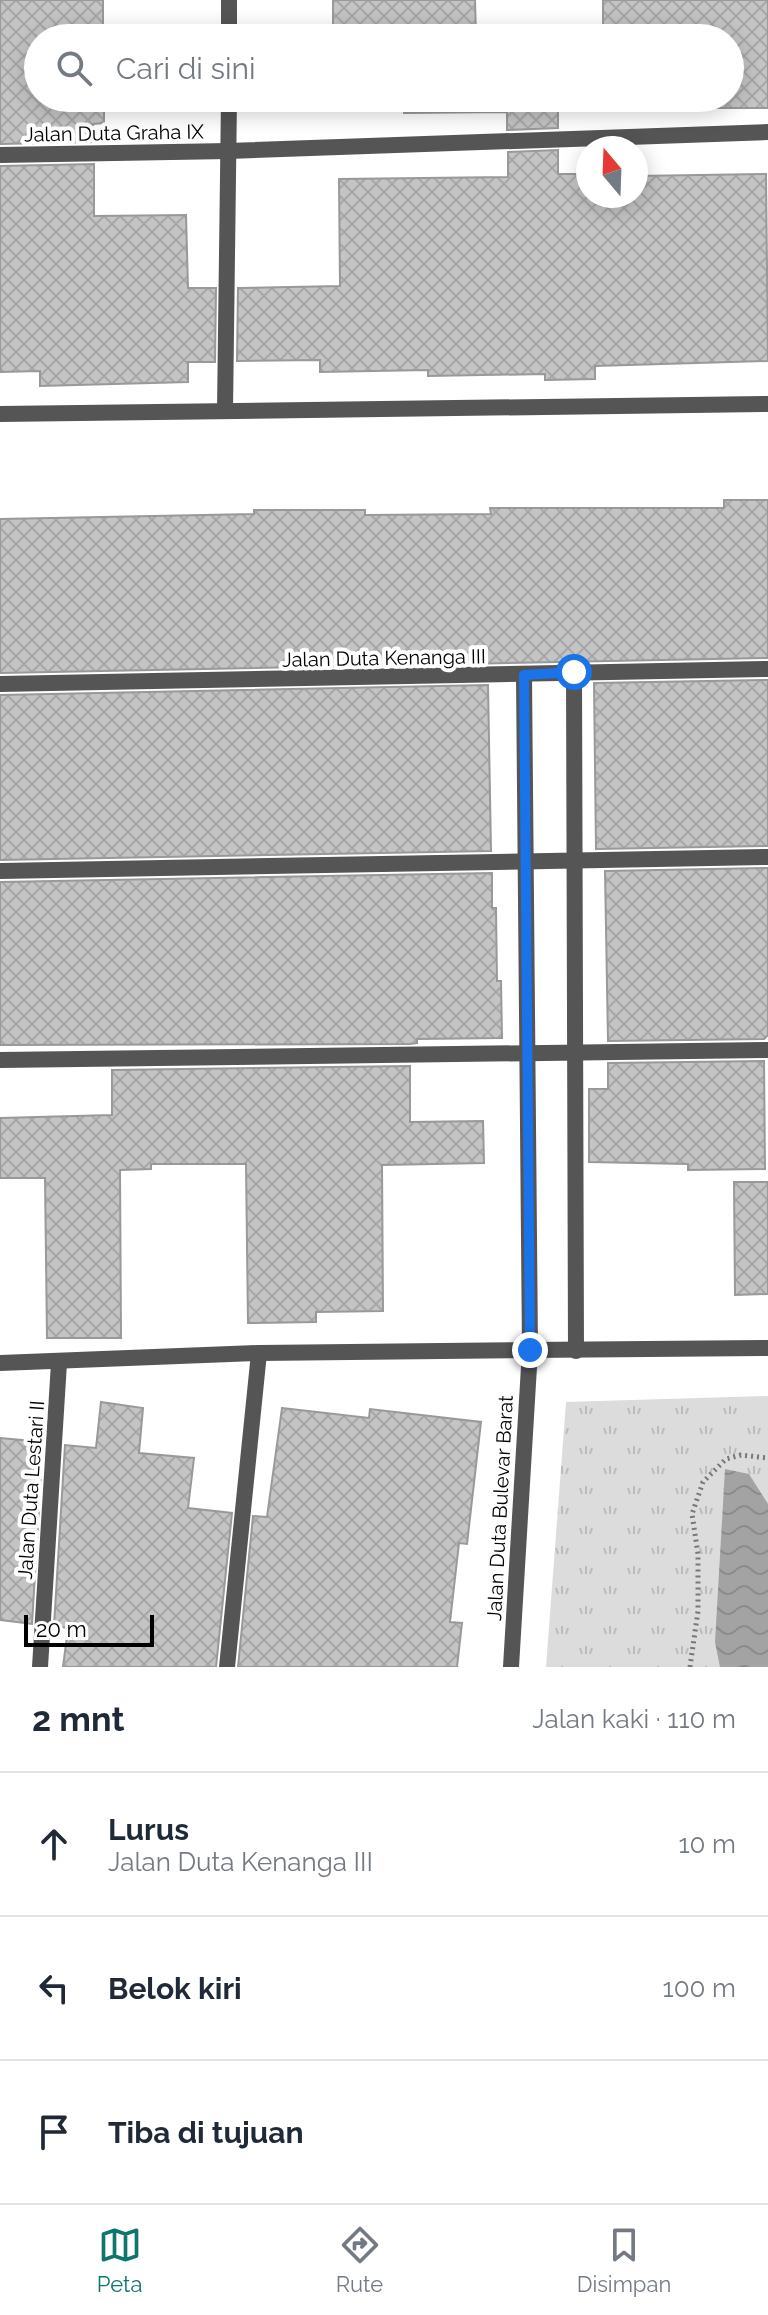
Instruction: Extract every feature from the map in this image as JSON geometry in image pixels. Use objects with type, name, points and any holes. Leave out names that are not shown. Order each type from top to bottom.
[{"type":"street","points":[[229,0],[229,24]]},
{"type":"street","points":[[225,411],[229,112]]},
{"type":"street","name":"Jalan Duta Graha IX","points":[[0,155],[229,151],[768,132]]},
{"type":"street","points":[[0,414],[768,404]]},
{"type":"street","name":"Jalan Duta Kenanga III","points":[[0,684],[768,669]]},
{"type":"street","points":[[574,672],[576,1351]]},
{"type":"street","name":"Jalan Duta Bulevar Barat","points":[[511,1667],[530,1350],[524,675]]},
{"type":"street","points":[[0,871],[768,857]]},
{"type":"street","points":[[0,1060],[768,1050]]},
{"type":"street","points":[[0,1363],[259,1353],[768,1348]]},
{"type":"street","points":[[227,1667],[259,1353]]},
{"type":"street","name":"Jalan Duta Lestari II","points":[[40,1667],[59,1363]]},
{"type":"path","points":[[690,1667],[698,1611],[698,1554],[692,1514],[703,1482],[726,1459],[741,1455],[768,1458]]},
{"type":"green space","points":[[768,1396],[768,1667],[546,1667],[566,1402]]},
{"type":"water","points":[[725,1469],[749,1474],[768,1504],[768,1667],[720,1667],[715,1642]]},
{"type":"building","points":[[0,0],[103,0],[103,24],[24,24],[24,112],[104,112],[104,123],[93,124],[94,142],[0,144]]},
{"type":"building","points":[[333,0],[475,0],[476,24],[333,24]]},
{"type":"building","points":[[603,0],[768,0],[768,108],[744,108],[744,24],[603,24]]},
{"type":"building","points":[[404,112],[507,112],[404,113]]},
{"type":"building","points":[[507,112],[558,112],[558,128],[507,130]]},
{"type":"building","points":[[558,150],[558,174],[576,174],[576,208],[648,208],[648,176],[766,174],[768,361],[595,366],[595,379],[545,380],[545,374],[428,376],[428,370],[320,372],[320,360],[237,361],[238,288],[340,286],[339,179],[508,177],[508,152]]},
{"type":"building","points":[[94,164],[94,216],[186,215],[188,288],[216,288],[215,362],[188,362],[188,382],[40,386],[40,371],[0,372],[0,166]]},
{"type":"building","points":[[724,500],[768,500],[768,658],[0,673],[0,519],[254,514],[254,510],[365,510],[365,515],[491,514],[490,508],[724,508]]},
{"type":"building","points":[[768,680],[768,846],[596,849],[594,683]]},
{"type":"building","points":[[488,685],[491,851],[0,860],[0,695]]},
{"type":"building","points":[[768,868],[768,1035],[764,1039],[608,1041],[605,871]]},
{"type":"building","points":[[492,873],[497,981],[501,981],[502,1038],[417,1039],[417,1043],[409,1044],[0,1045],[0,882]]},
{"type":"building","points":[[764,1061],[765,1169],[688,1170],[688,1164],[589,1162],[589,1089],[608,1089],[608,1063]]},
{"type":"building","points":[[410,1066],[410,1122],[483,1121],[484,1163],[382,1165],[383,1311],[316,1312],[316,1322],[248,1323],[246,1164],[151,1164],[151,1169],[120,1170],[121,1338],[47,1338],[45,1178],[0,1178],[0,1118],[112,1115],[112,1070]]},
{"type":"building","points":[[734,1182],[768,1182],[768,1294],[735,1295]]},
{"type":"building","points":[[101,1402],[143,1408],[139,1453],[194,1458],[188,1508],[232,1513],[216,1667],[63,1667],[68,1628],[54,1626],[65,1445],[96,1448]]},
{"type":"building","points":[[282,1408],[369,1418],[370,1409],[481,1422],[467,1544],[459,1543],[450,1622],[462,1623],[457,1667],[238,1667],[253,1516],[267,1517]]},
{"type":"building","points":[[0,1438],[43,1442],[32,1624],[0,1620]]},
{"type":"route","points":[[530,1350],[524,675],[574,672]]}]
